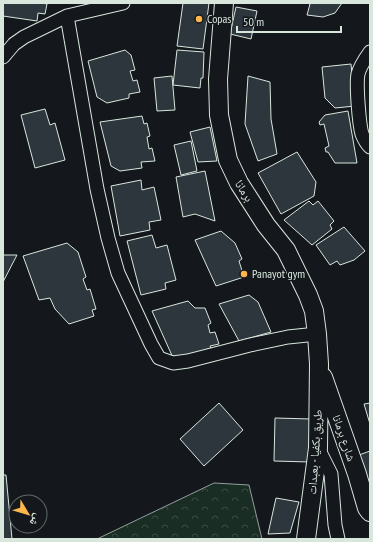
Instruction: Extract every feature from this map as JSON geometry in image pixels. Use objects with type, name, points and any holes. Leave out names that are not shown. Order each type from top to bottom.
[{"type":"main road","name":"برمانا","points":[[224,3],[218,79],[219,115],[228,160],[239,183],[266,225],[286,250],[308,294],[314,311],[319,364]]},
{"type":"main road","name":"طريق بكفيا - بعبدات","points":[[306,539],[318,448],[319,364]]},
{"type":"main road","name":"شارع برمانا","points":[[319,364],[357,474],[367,508],[370,512]]},
{"type":"street","points":[[3,57],[14,44],[24,37],[67,16],[123,3]]},
{"type":"street","points":[[67,16],[93,167],[108,238],[118,273],[159,358],[173,363],[188,361],[288,337],[317,334]]},
{"type":"street","points":[[370,52],[358,75],[357,85],[362,133],[366,143],[370,147]]},
{"type":"street","points":[[318,448],[331,474],[335,525],[338,539]]},
{"type":"green space","points":[[214,483],[249,485],[262,539],[97,539]]},
{"type":"building","points":[[3,3],[47,4],[45,14],[38,13],[37,21],[3,16]]},
{"type":"building","points":[[183,3],[209,3],[203,49],[177,46]]},
{"type":"building","points":[[308,3],[342,3],[335,13],[323,17],[307,15],[310,4]]},
{"type":"building","points":[[236,7],[257,11],[251,39],[230,34]]},
{"type":"building","points":[[125,50],[131,55],[135,70],[130,71],[133,81],[137,80],[140,92],[129,94],[129,98],[107,103],[97,97],[88,61]]},
{"type":"building","points":[[177,50],[204,52],[203,78],[201,78],[200,88],[173,85]]},
{"type":"building","points":[[351,64],[355,106],[335,108],[325,98],[322,67]]},
{"type":"building","points":[[172,76],[175,110],[157,111],[154,78]]},
{"type":"building","points":[[248,76],[270,82],[271,119],[277,154],[258,161],[245,124]]},
{"type":"building","points":[[45,109],[50,125],[55,123],[65,160],[35,168],[21,115]]},
{"type":"building","points":[[348,111],[357,163],[335,163],[328,152],[326,152],[325,148],[329,146],[324,124],[320,125],[319,122],[325,115]]},
{"type":"building","points":[[142,116],[144,124],[147,123],[150,136],[147,137],[149,149],[152,148],[155,161],[141,162],[142,168],[120,171],[111,166],[100,122]]},
{"type":"building","points":[[210,127],[217,161],[198,162],[190,132]]},
{"type":"building","points":[[191,141],[197,171],[181,175],[174,145]]},
{"type":"building","points":[[297,152],[316,182],[314,196],[281,214],[258,173]]},
{"type":"building","points":[[205,171],[215,221],[195,214],[183,217],[176,177]]},
{"type":"building","points":[[141,180],[142,190],[154,187],[161,220],[149,222],[150,230],[120,236],[111,186]]},
{"type":"building","points":[[309,201],[313,205],[318,201],[334,221],[330,225],[332,229],[312,245],[284,220]]},
{"type":"building","points":[[344,227],[365,251],[354,260],[340,265],[337,261],[330,265],[316,245]]},
{"type":"building","points":[[221,231],[235,243],[242,259],[239,261],[244,277],[216,286],[195,240]]},
{"type":"building","points":[[152,235],[156,248],[167,245],[176,280],[165,283],[166,289],[141,295],[127,241]]},
{"type":"building","points":[[67,243],[78,252],[86,277],[83,279],[87,290],[90,289],[96,309],[92,310],[94,316],[69,324],[55,309],[50,298],[39,300],[23,256]]},
{"type":"building","points":[[3,255],[17,255],[3,282]]},
{"type":"building","points":[[249,295],[258,302],[271,332],[239,341],[219,304]]},
{"type":"building","points":[[188,301],[195,308],[205,308],[211,323],[208,325],[210,333],[215,332],[219,344],[174,360],[152,311]]},
{"type":"building","points":[[219,403],[243,430],[204,466],[180,439]]},
{"type":"building","points":[[370,403],[370,424],[364,404]]},
{"type":"building","points":[[275,418],[311,419],[310,462],[274,461]]},
{"type":"building","points":[[370,451],[370,486],[359,455]]},
{"type":"building","points":[[3,475],[6,475],[8,496],[8,534],[12,534],[12,539],[3,539]]},
{"type":"building","points":[[276,498],[299,502],[290,533],[268,534]]},
{"type":"place","name":"Copas","points":[[199,19]]},
{"type":"place","name":"Panayot gym","points":[[244,274]]}]
